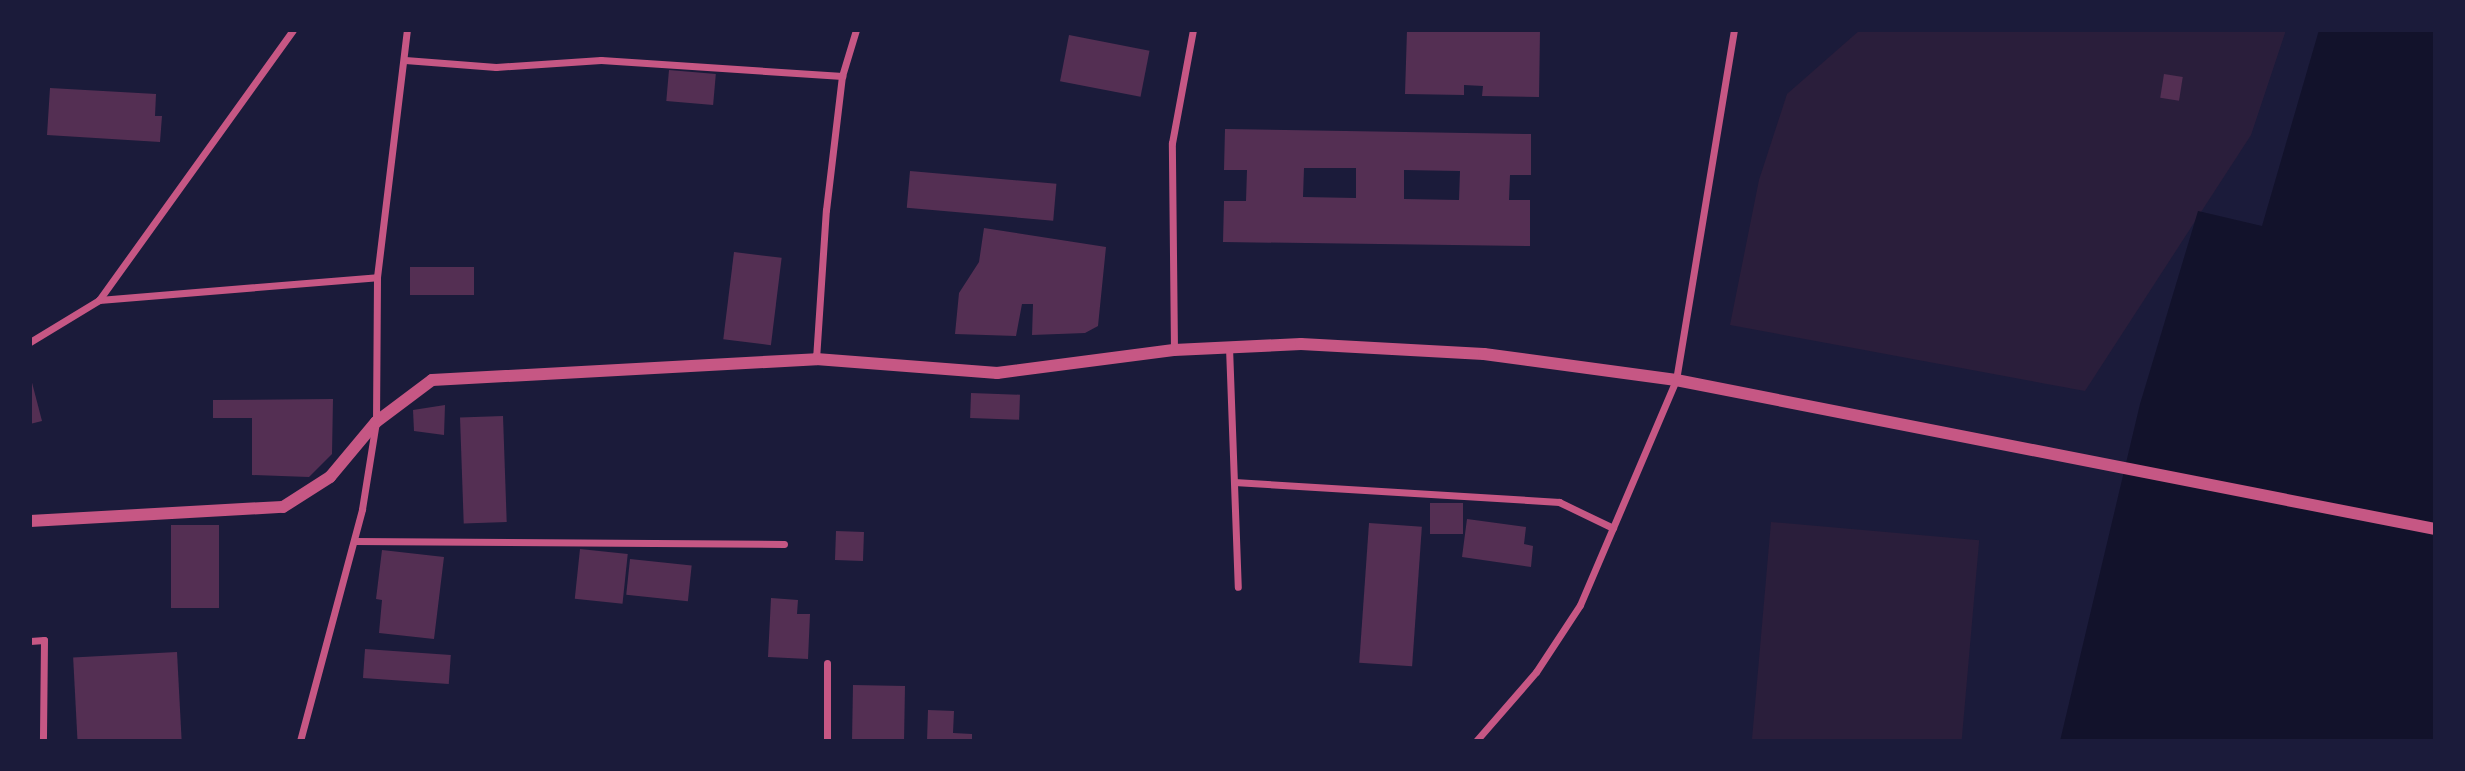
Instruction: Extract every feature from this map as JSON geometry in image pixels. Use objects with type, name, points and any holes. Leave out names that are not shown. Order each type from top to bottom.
[{"type":"street","points":[[30,342],[99,300],[293,30]]},
{"type":"street","points":[[300,741],[354,541],[376,422],[377,277],[407,30]]},
{"type":"street","points":[[816,359],[826,210],[842,76],[856,30]]},
{"type":"street","points":[[1174,350],[1172,143],[1193,30]]},
{"type":"street","points":[[1476,741],[1536,671],[1580,605],[1676,380],[1734,30]]},
{"type":"street","points":[[405,61],[496,67],[601,60],[842,76]]},
{"type":"street","points":[[99,300],[377,277]]},
{"type":"street","points":[[30,521],[283,507],[330,477],[376,422],[432,380],[816,359],[997,373],[1174,350],[1301,344],[1484,355],[1676,380],[2435,529]]},
{"type":"street","points":[[1229,347],[1238,587]]},
{"type":"street","points":[[1234,482],[1559,502],[1613,528]]},
{"type":"street","points":[[354,541],[784,544]]},
{"type":"street","points":[[30,641],[44,640],[43,741]]},
{"type":"street","points":[[827,663],[827,741]]},
{"type":"shaded area","points":[[1860,30],[2286,30],[2251,135],[2085,391],[1730,325],[1759,180],[1787,94]]},
{"type":"shaded area","points":[[2319,30],[2435,30],[2435,741],[2060,741],[2140,404],[2198,211],[2262,226]]},
{"type":"shaded area","points":[[1771,522],[1979,540],[1962,741],[1752,740]]},
{"type":"building","points":[[1407,30],[1540,30],[1539,97],[1482,96],[1483,86],[1464,85],[1464,95],[1405,94]]},
{"type":"building","points":[[1069,35],[1149,51],[1141,97],[1060,81]]},
{"type":"building","points":[[669,70],[716,74],[713,105],[666,101]]},
{"type":"building","points":[[2164,74],[2183,77],[2179,101],[2160,98]]},
{"type":"building","points":[[50,88],[156,94],[155,116],[162,116],[160,142],[47,135]]},
{"type":"building","points":[[1225,129],[1531,134],[1531,175],[1510,175],[1509,200],[1530,200],[1530,246],[1223,242],[1224,201],[1246,201],[1247,170],[1224,170]],"holes":[[[1304,168],[1356,168],[1356,198],[1303,197]],[[1404,170],[1460,171],[1459,200],[1404,199]]]},
{"type":"building","points":[[910,171],[1056,184],[1053,221],[907,208]]},
{"type":"building","points":[[984,228],[1106,247],[1098,326],[1085,333],[1032,335],[1033,304],[1022,304],[1016,336],[955,334],[959,293],[979,262]]},
{"type":"building","points":[[734,252],[782,258],[771,345],[723,339]]},
{"type":"building","points":[[410,267],[474,267],[474,295],[410,295]]},
{"type":"building","points":[[30,375],[42,421],[30,424]]},
{"type":"building","points":[[971,393],[1020,395],[1019,420],[970,418]]},
{"type":"building","points":[[333,399],[332,454],[309,477],[252,475],[252,418],[213,418],[213,400]]},
{"type":"building","points":[[445,405],[444,435],[414,431],[413,410]]},
{"type":"building","points":[[503,416],[507,522],[464,523],[460,418]]},
{"type":"building","points":[[1430,503],[1463,503],[1463,534],[1430,534]]},
{"type":"building","points":[[1467,519],[1526,527],[1524,544],[1533,546],[1531,567],[1462,557]]},
{"type":"building","points":[[1369,523],[1422,527],[1412,666],[1359,663]]},
{"type":"building","points":[[171,525],[219,525],[219,608],[171,608]]},
{"type":"building","points":[[836,531],[864,532],[863,561],[835,560]]},
{"type":"building","points":[[580,549],[628,554],[623,604],[575,599]]},
{"type":"building","points":[[382,550],[444,557],[434,639],[379,633],[382,600],[376,599]]},
{"type":"building","points":[[630,559],[692,565],[688,601],[626,595]]},
{"type":"building","points":[[771,598],[798,600],[797,614],[810,614],[808,659],[768,657]]},
{"type":"building","points":[[365,649],[451,655],[449,684],[363,678]]},
{"type":"building","points":[[177,652],[182,741],[78,741],[73,657]]},
{"type":"building","points":[[853,685],[905,686],[904,740],[852,739]]},
{"type":"building","points":[[928,710],[954,711],[953,733],[972,734],[972,741],[927,741]]}]
